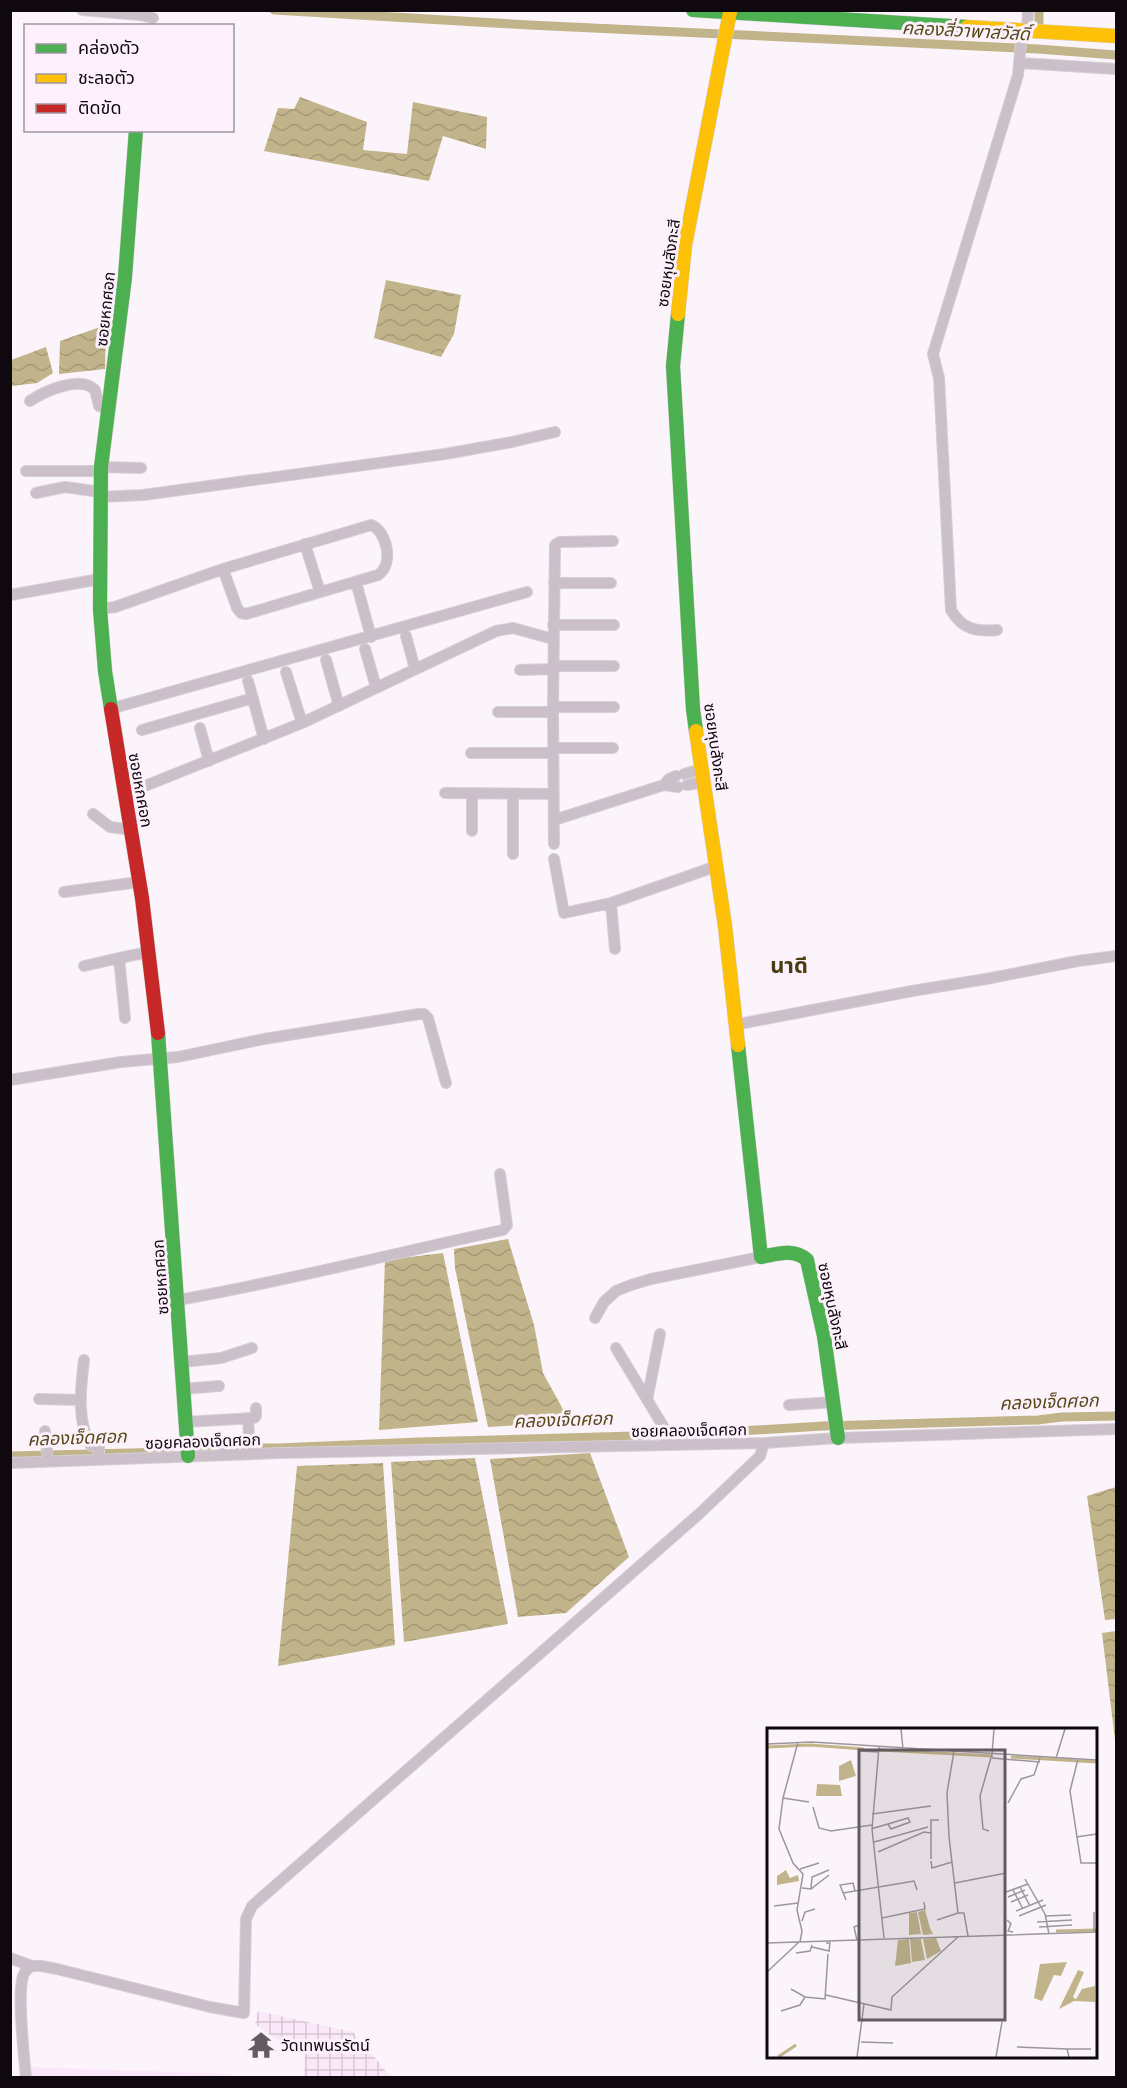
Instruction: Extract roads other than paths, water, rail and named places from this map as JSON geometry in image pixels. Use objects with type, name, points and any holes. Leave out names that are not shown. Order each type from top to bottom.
[{"type":"street","points":[[82,10],[153,18]]},
{"type":"street","points":[[693,10],[730,16],[1023,34],[1116,36]]},
{"type":"street","points":[[998,630],[973,629],[957,621],[951,610],[939,378],[933,354],[1020,61],[1028,10]]},
{"type":"street","name":"ซอยหุบสังกะสี","points":[[730,16],[685,245],[673,366],[690,670],[703,775],[741,1024],[761,1257],[792,1252],[799,1253],[807,1260],[824,1336],[838,1432]]},
{"type":"street","points":[[1020,61],[1116,69]]},
{"type":"street","name":"ซอยหกศอก","points":[[136,132],[125,277],[109,409],[100,579],[108,608],[103,657],[117,707],[149,952],[169,1058],[178,1300],[189,1362],[193,1421],[188,1456]]},
{"type":"street","points":[[30,401],[57,386],[89,385],[95,390],[99,406],[109,409]]},
{"type":"street","points":[[36,493],[65,487],[106,496],[445,454],[555,432]]},
{"type":"street","points":[[26,471],[141,468]]},
{"type":"street","points":[[108,608],[223,569],[371,525],[376,526],[381,532],[388,553],[387,566],[378,574],[246,614],[241,613],[237,608],[223,569]]},
{"type":"street","points":[[554,844],[554,549],[556,543],[613,541]]},
{"type":"street","points":[[305,544],[320,592]]},
{"type":"street","points":[[10,595],[100,579]]},
{"type":"street","points":[[356,582],[371,637]]},
{"type":"street","points":[[554,583],[611,583]]},
{"type":"street","points":[[117,707],[527,592]]},
{"type":"street","points":[[554,625],[614,625]]},
{"type":"street","points":[[146,786],[264,740],[496,631],[519,629],[553,639]]},
{"type":"street","points":[[406,636],[415,669]]},
{"type":"street","points":[[365,649],[376,687]]},
{"type":"street","points":[[326,660],[339,706]]},
{"type":"street","points":[[520,670],[614,666]]},
{"type":"street","points":[[286,672],[302,723]]},
{"type":"street","points":[[248,681],[264,740]]},
{"type":"street","points":[[142,730],[253,698]]},
{"type":"street","points":[[498,712],[614,707]]},
{"type":"street","points":[[200,728],[209,761]]},
{"type":"street","points":[[471,753],[613,748]]},
{"type":"street","points":[[554,820],[703,775]]},
{"type":"street","points":[[445,793],[553,794]]},
{"type":"street","points":[[472,793],[472,831]]},
{"type":"street","points":[[513,794],[513,854]]},
{"type":"street","points":[[93,814],[110,827],[132,830]]},
{"type":"street","points":[[554,859],[564,913],[611,903],[717,866]]},
{"type":"street","points":[[64,892],[139,882]]},
{"type":"street","points":[[611,903],[615,949]]},
{"type":"street","points":[[84,966],[149,952]]},
{"type":"street","points":[[741,1024],[912,991],[1116,956]]},
{"type":"street","points":[[119,958],[125,1018]]},
{"type":"street","points":[[10,1080],[122,1062],[169,1058],[264,1039],[424,1014],[430,1024],[446,1083]]},
{"type":"street","points":[[178,1300],[284,1280],[503,1230],[507,1225],[500,1174]]},
{"type":"street","points":[[596,1318],[604,1302],[616,1292],[630,1285],[761,1257]]},
{"type":"street","points":[[647,1400],[660,1334]]},
{"type":"street","points":[[189,1362],[221,1358],[252,1348]]},
{"type":"street","points":[[616,1348],[647,1400],[665,1439]]},
{"type":"street","points":[[84,1359],[81,1400],[88,1440],[91,1446],[99,1445],[99,1455]]},
{"type":"street","points":[[191,1389],[219,1386]]},
{"type":"street","points":[[39,1399],[81,1400]]},
{"type":"street","points":[[789,1405],[834,1402]]},
{"type":"street","points":[[193,1421],[254,1418],[256,1408]]},
{"type":"street","points":[[248,1418],[250,1449]]},
{"type":"street","name":"ซอยคลองเจ็ดศอก","points":[[10,1463],[99,1455],[188,1456],[222,1447],[250,1449],[665,1439],[764,1443],[838,1432],[950,1436],[1116,1429]]},
{"type":"street","points":[[45,1431],[48,1461]]},
{"type":"street","points":[[26,2078],[21,1995],[23,1977],[27,1969],[32,1966],[41,1965],[210,2007],[244,2013],[246,1918],[252,1906],[691,1521],[760,1455],[764,1443]]},
{"type":"street","points":[[10,1958],[32,1966]]},
{"type":"water","points":[[300,97],[367,122],[363,150],[407,154],[413,102],[487,117],[486,149],[443,136],[429,181],[264,151],[278,108],[294,109]]},
{"type":"water","points":[[386,280],[461,295],[454,334],[441,357],[374,338]]},
{"type":"water","points":[[106,325],[105,369],[59,374],[60,341]]},
{"type":"water","points":[[46,347],[53,373],[37,383],[11,386],[11,360]]},
{"type":"water","points":[[508,1239],[534,1325],[543,1373],[570,1422],[488,1427],[455,1268],[454,1249]]},
{"type":"water","points":[[443,1253],[478,1422],[379,1430],[385,1260]]},
{"type":"water","points":[[590,1453],[629,1557],[566,1613],[518,1617],[490,1459]]},
{"type":"water","points":[[475,1458],[508,1624],[404,1642],[391,1462]]},
{"type":"water","points":[[383,1463],[395,1645],[278,1666],[297,1466]]},
{"type":"water","points":[[1116,1487],[1116,1619],[1105,1620],[1087,1496]]},
{"type":"water","points":[[1116,1631],[1116,1740],[1115,1740],[1102,1633]]},
{"type":"waterway","name":"คลองสี่วาพาสวัสดิ์","points":[[274,10],[529,25],[1038,49],[1116,55]]},
{"type":"waterway","points":[[1039,10],[1039,23]]},
{"type":"waterway","name":"คลองเจ็ดศอก","points":[[184,1451],[208,1451],[223,1446],[278,1448],[1116,1416]]},
{"type":"waterway","name":"คลองเจ็ดศอก","points":[[10,1456],[170,1452]]},
{"type":"place","name":"วัดเทพนรรัตน์","points":[[261,2045]]},
{"type":"district","name":"นาดี","points":[[789,965]]}]
